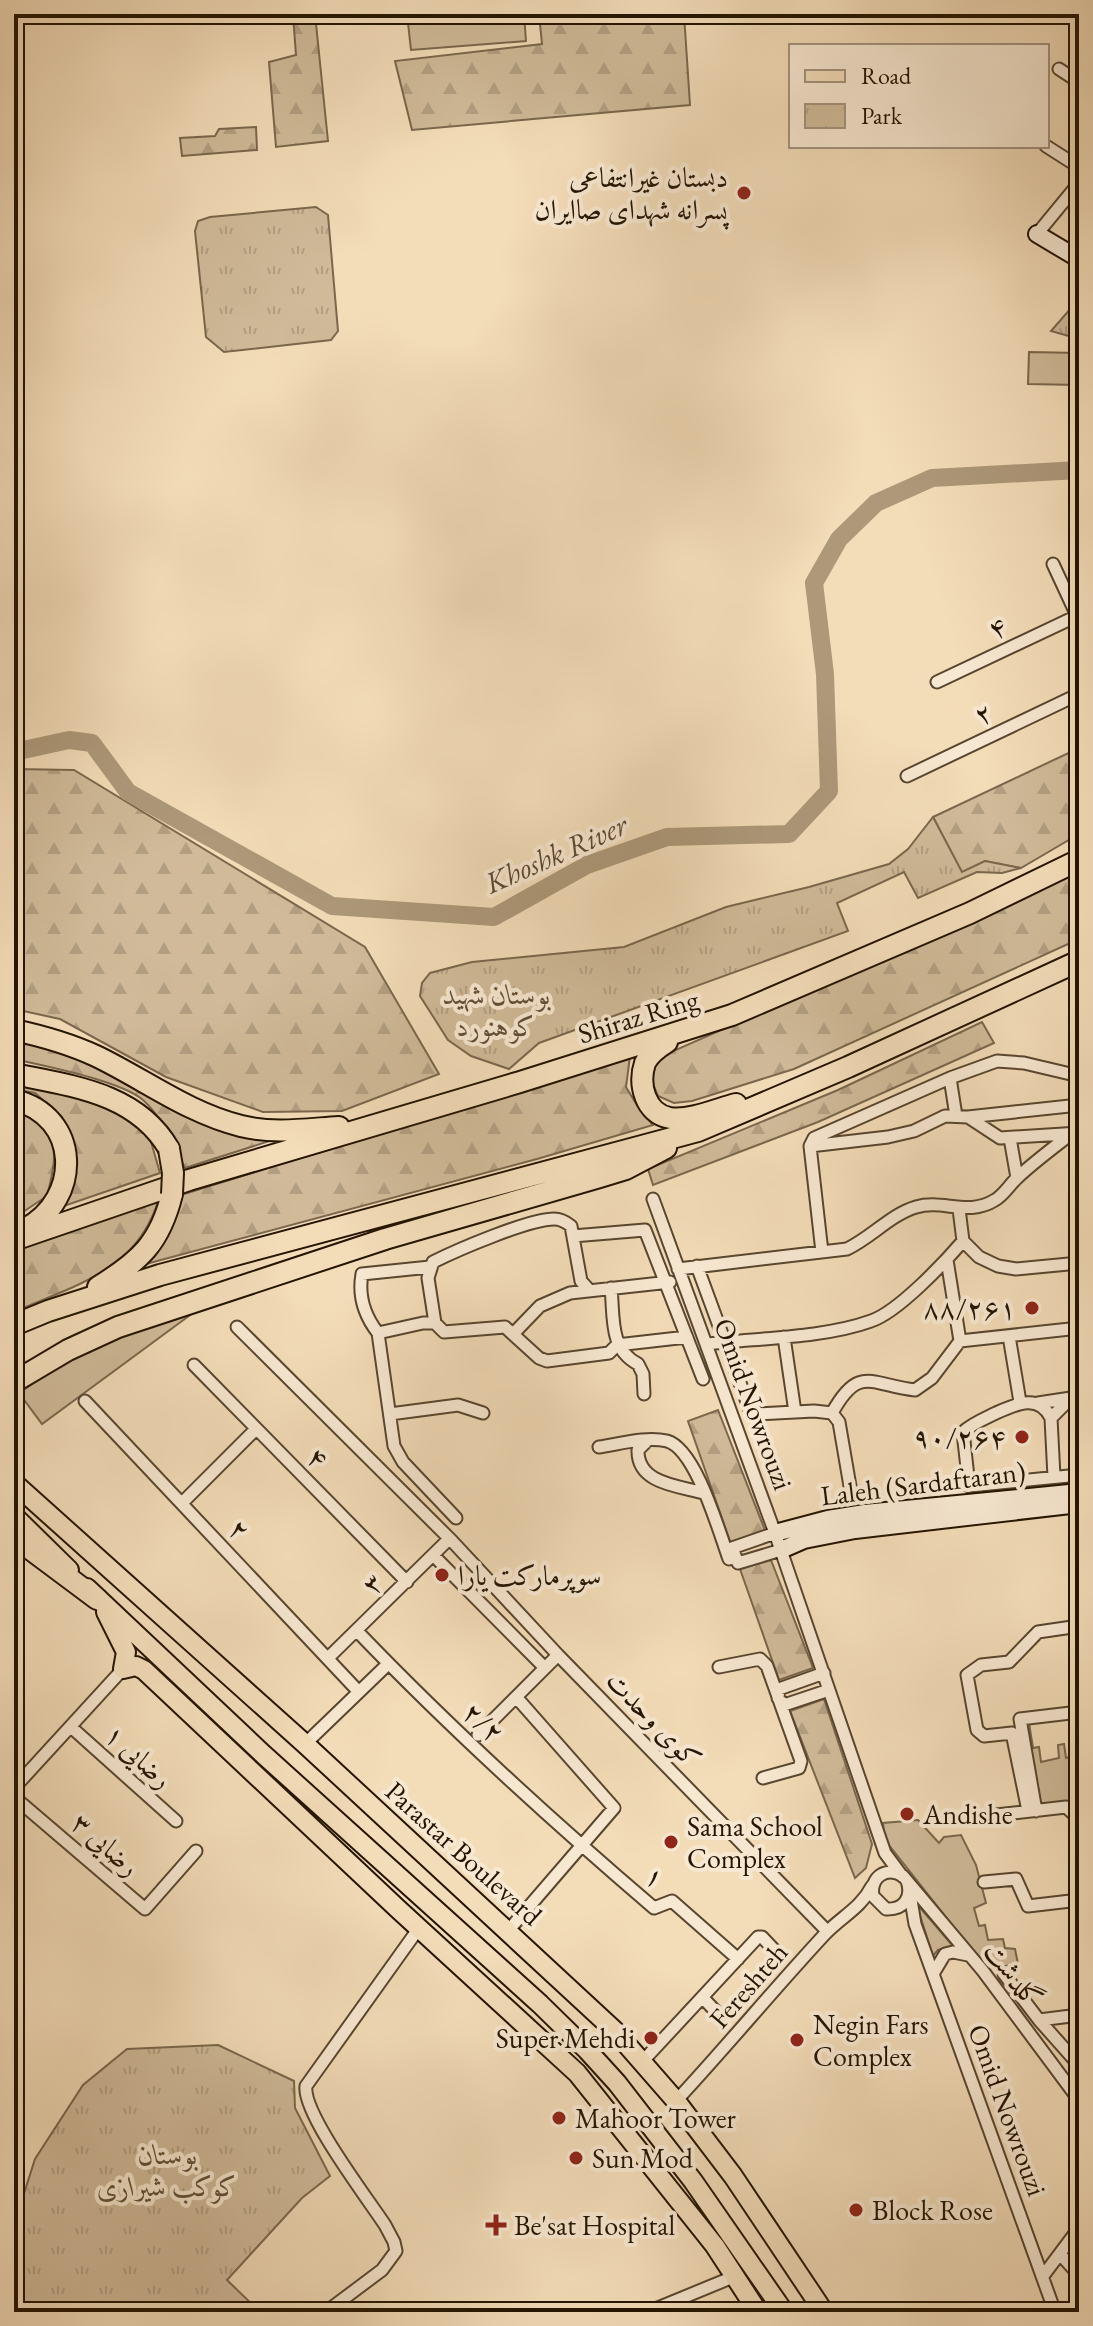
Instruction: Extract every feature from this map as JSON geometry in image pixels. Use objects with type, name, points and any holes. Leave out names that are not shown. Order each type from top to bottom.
[{"type":"highway","name":"Shiraz Ring","points":[[14,1237],[189,1180],[684,1032],[784,995],[970,913],[1079,860]]},
{"type":"highway","points":[[14,1382],[68,1350],[118,1327],[385,1239],[626,1169],[698,1131],[1079,961]]},
{"type":"highway","points":[[14,1030],[71,1046],[186,1105],[239,1125],[286,1130],[379,1124]]},
{"type":"highway","points":[[684,1032],[657,1048],[646,1061],[643,1091],[653,1110],[668,1118],[798,1088]]},
{"type":"highway","points":[[14,1074],[89,1091],[131,1107],[159,1132],[169,1149],[173,1173],[172,1194],[162,1225],[144,1254],[133,1265],[99,1286],[14,1325]]},
{"type":"highway","points":[[14,1100],[34,1106],[56,1126],[63,1139],[67,1170],[59,1195],[50,1208],[14,1237]]},
{"type":"highway","points":[[48,1311],[260,1247],[698,1131]]},
{"type":"highway","points":[[14,1537],[100,1602]]},
{"type":"main road","name":"Parastar Boulevard","points":[[14,1483],[305,1744],[614,2030],[676,2101],[733,2176],[824,2312]]},
{"type":"main road","points":[[14,1516],[100,1602],[587,2050],[633,2103],[699,2189],[784,2312]]},
{"type":"main road","points":[[100,1602],[126,1652],[123,1669],[136,1666],[144,1670],[577,2073],[715,2246],[758,2312]]},
{"type":"main road","points":[[210,1702],[221,1704],[233,1700],[236,1691],[233,1679]]},
{"type":"main road","points":[[236,1727],[238,1709],[257,1701]]},
{"type":"main road","points":[[365,1876],[397,1874]]},
{"type":"main road","points":[[397,1874],[398,1909]]},
{"type":"main road","points":[[613,2116],[633,2103]]},
{"type":"main road","points":[[699,2189],[715,2246]]},
{"type":"street","points":[[1059,69],[1079,82]]},
{"type":"street","points":[[1049,148],[1079,167]]},
{"type":"street","points":[[1079,184],[1037,234],[1079,259]]},
{"type":"street","points":[[1053,564],[1078,617]]},
{"type":"street","name":"۴","points":[[937,682],[1078,617]]},
{"type":"street","name":"۲","points":[[907,776],[1079,694]]},
{"type":"street","points":[[822,1252],[810,1146],[814,1138],[950,1078],[997,1061],[1024,1063],[1079,1076]]},
{"type":"street","points":[[950,1078],[962,1116],[1000,1138],[1075,1133]]},
{"type":"street","points":[[810,1146],[888,1137],[914,1131],[945,1116],[1079,1105]]},
{"type":"street","points":[[678,1269],[847,1249],[867,1239],[898,1214],[914,1207],[932,1203],[959,1209],[995,1200],[1017,1178],[1075,1133]]},
{"type":"street","points":[[1010,1138],[1017,1178]]},
{"type":"street","name":"Omid Nowrouzi","points":[[653,1199],[775,1533],[885,1853]]},
{"type":"street","points":[[959,1209],[963,1241],[979,1257],[998,1266],[1016,1269],[1079,1263]]},
{"type":"street","points":[[589,1290],[581,1281],[571,1226],[564,1221],[536,1222],[447,1255],[433,1262],[428,1278],[435,1323],[444,1332],[505,1327],[539,1358],[547,1361],[609,1353],[617,1345],[687,1337]]},
{"type":"street","points":[[573,1236],[645,1230],[703,1379]]},
{"type":"street","points":[[707,1344],[784,1337],[871,1322],[885,1314],[947,1260],[963,1241]]},
{"type":"street","points":[[832,1413],[841,1396],[861,1381],[878,1381],[915,1390],[932,1378],[960,1341],[947,1260]]},
{"type":"street","points":[[697,1266],[750,1410],[755,1414],[832,1413]]},
{"type":"street","points":[[430,1267],[362,1274],[360,1295],[378,1333],[394,1446],[403,1462],[456,1518]]},
{"type":"street","points":[[514,1333],[540,1306],[570,1293],[682,1281]]},
{"type":"street","points":[[611,1288],[617,1345],[626,1358],[638,1364],[643,1374],[644,1394]]},
{"type":"street","points":[[378,1333],[435,1323]]},
{"type":"street","name":"کوی وحدت","points":[[237,1327],[827,1931]]},
{"type":"street","points":[[960,1341],[1079,1328]]},
{"type":"street","points":[[1009,1336],[1020,1402]]},
{"type":"street","points":[[784,1337],[795,1412]]},
{"type":"street","name":"۴","points":[[194,1365],[407,1582]]},
{"type":"street","points":[[1075,1397],[1038,1403],[1020,1402],[971,1425],[963,1432],[969,1486],[1079,1475]]},
{"type":"street","points":[[1051,1418],[1075,1397]]},
{"type":"street","name":"۲","points":[[85,1401],[358,1691]]},
{"type":"street","points":[[1038,1403],[1051,1418],[1054,1477]]},
{"type":"street","points":[[390,1414],[458,1405],[483,1413]]},
{"type":"street","points":[[832,1413],[839,1422],[851,1492]]},
{"type":"street","points":[[182,1503],[256,1429]]},
{"type":"street","points":[[599,1447],[649,1440],[673,1444],[685,1453],[729,1559],[734,1557]]},
{"type":"street","points":[[649,1440],[638,1450],[645,1472],[673,1486],[704,1493]]},
{"type":"street","name":"Laleh (Sardaftaran)","points":[[781,1550],[804,1540],[855,1530],[1079,1492]]},
{"type":"street","name":"Laleh (Sardaftaran)","points":[[775,1533],[828,1519],[1079,1504]]},
{"type":"street","points":[[775,1533],[732,1548],[734,1557],[738,1563],[781,1550]]},
{"type":"street","name":"۳","points":[[328,1658],[448,1540]]},
{"type":"street","points":[[433,1555],[545,1668]]},
{"type":"street","points":[[1032,1811],[1012,1733],[991,1737],[977,1730],[967,1675],[981,1665],[1009,1662],[1038,1632],[1079,1626]]},
{"type":"street","name":"۲/۲","points":[[357,1631],[580,1845]]},
{"type":"street","points":[[478,1735],[558,1655]]},
{"type":"street","points":[[719,1667],[763,1660],[800,1765],[799,1768],[763,1778]]},
{"type":"street","points":[[305,1744],[388,1664]]},
{"type":"street","points":[[14,1788],[123,1669]]},
{"type":"street","points":[[824,1673],[779,1689],[778,1698],[784,1705],[829,1690]]},
{"type":"street","points":[[508,1931],[614,1808],[517,1698]]},
{"type":"street","points":[[1032,1811],[1020,1719],[1079,1712]]},
{"type":"street","name":"رضایی ۱","points":[[71,1727],[176,1821]]},
{"type":"street","name":"رضایی ۳","points":[[14,1797],[145,1909],[196,1851]]},
{"type":"street","points":[[978,1817],[1066,1807],[1079,1819]]},
{"type":"street","name":"۱","points":[[580,1845],[654,1908],[672,1901],[738,1959]]},
{"type":"street","name":"Fereshteh","points":[[676,2101],[738,2035],[827,1931],[859,1905],[884,1865],[885,1853]]},
{"type":"street","name":"گلدشت","points":[[885,1853],[906,1883],[969,1955],[1079,2100]]},
{"type":"street","points":[[879,1905],[873,1896],[874,1882],[885,1872],[898,1873],[906,1883],[903,1905],[892,1909]]},
{"type":"street","points":[[984,1882],[1016,1879],[1028,1906],[1079,1900]]},
{"type":"street","name":"Omid Nowrouzi","points":[[906,1883],[915,1924],[1055,2312]]},
{"type":"street","points":[[859,1905],[879,1905],[892,1909],[915,1924]]},
{"type":"street","points":[[326,2312],[382,2270],[396,2251],[385,2225],[318,2123],[305,2092],[306,2086],[419,1928]]},
{"type":"street","points":[[642,2062],[760,1936],[779,1955]]},
{"type":"street","points":[[933,1974],[942,1957],[949,1952],[969,1955]]},
{"type":"street","points":[[1004,1974],[1079,2065]]},
{"type":"street","points":[[703,1998],[723,2019]]},
{"type":"street","points":[[1039,2020],[1079,2015]]},
{"type":"street","points":[[1043,2276],[1079,2228]]},
{"type":"street","points":[[1060,2254],[1079,2275]]},
{"type":"street","points":[[648,2312],[733,2277]]},
{"type":"green space","points":[[315,14],[328,141],[276,147],[269,62],[296,55],[293,15]]},
{"type":"green space","points":[[407,14],[524,14],[526,41],[411,50]]},
{"type":"green space","points":[[539,14],[684,14],[690,105],[412,130],[395,61],[542,44]]},
{"type":"green space","points":[[256,127],[257,150],[182,156],[180,138],[215,136],[219,129]]},
{"type":"green space","points":[[316,207],[328,215],[338,331],[331,340],[224,352],[206,337],[195,231],[198,221],[210,217]]},
{"type":"green space","points":[[1079,299],[1079,339],[1051,331]]},
{"type":"green space","points":[[1029,352],[1079,353],[1079,385],[1028,384]]},
{"type":"green space","points":[[1079,748],[1079,834],[1021,868],[985,861],[962,873],[933,817]]},
{"type":"green space","points":[[14,769],[74,770],[365,947],[439,1074],[342,1111],[263,1112],[166,1077],[60,1019],[14,1009]]},
{"type":"green space","name":"بوستان شهید کوهنورد","points":[[933,817],[962,872],[985,861],[1021,868],[1002,873],[977,872],[918,898],[904,872],[837,903],[848,931],[539,1043],[509,1069],[471,1056],[448,1040],[420,996],[422,983],[430,973],[472,962],[624,947],[726,907],[889,864],[908,849]]},
{"type":"green space","points":[[1079,872],[1079,939],[794,1069],[692,1101],[674,1103],[658,1096],[651,1080],[652,1066],[662,1056]]},
{"type":"green space","points":[[982,1022],[994,1043],[818,1122],[653,1185],[648,1169],[838,1090]]},
{"type":"green space","points":[[14,1038],[83,1057],[279,1138],[185,1168],[162,1123],[143,1100],[101,1081],[14,1059]]},
{"type":"green space","points":[[630,1056],[626,1087],[653,1125],[146,1264],[166,1238],[181,1195]]},
{"type":"green space","points":[[14,1080],[102,1102],[147,1128],[160,1173],[61,1207],[75,1157],[62,1117],[35,1093],[14,1089]]},
{"type":"green space","points":[[14,1108],[29,1116],[48,1134],[54,1154],[47,1196],[14,1218]]},
{"type":"green space","points":[[159,1198],[149,1223],[121,1259],[82,1283],[14,1312],[14,1252],[28,1244]]},
{"type":"green space","points":[[197,1310],[42,1424],[19,1393],[62,1365],[104,1344]]},
{"type":"green space","points":[[718,1410],[766,1533],[731,1544],[688,1421]]},
{"type":"green space","points":[[771,1560],[813,1668],[779,1680],[740,1569]]},
{"type":"green space","points":[[824,1699],[872,1844],[866,1868],[855,1878],[790,1711]]},
{"type":"green space","points":[[1029,1723],[1033,1748],[1039,1747],[1041,1762],[1059,1758],[1058,1745],[1064,1744],[1066,1758],[1072,1756],[1076,1781],[1079,1781],[1079,1813],[1038,1808],[1024,1724]]},
{"type":"green space","points":[[918,1820],[939,1843],[944,1837],[961,1835],[976,1865],[986,1903],[974,1908],[979,1926],[985,1925],[988,1940],[1003,1939],[1005,1948],[1015,1949],[1018,1964],[987,1969],[885,1840],[883,1823]]},
{"type":"green space","points":[[916,1903],[953,1946],[938,1950],[933,1956]]},
{"type":"green space","name":"بوستان کوکب شیرازی","points":[[218,2045],[294,2081],[295,2108],[330,2176],[302,2198],[227,2280],[260,2312],[14,2312],[14,2225],[35,2159],[83,2085],[127,2049]]},
{"type":"waterway","name":"Khoshk River","points":[[14,752],[69,740],[92,743],[128,792],[332,906],[494,917],[587,865],[667,837],[789,834],[829,791],[825,674],[814,583],[839,539],[876,503],[932,478],[1079,470]]},
{"type":"place","name":"دبستان غیرانتفاعی پسرانه شهدای صاایران","points":[[744,193]]},
{"type":"place","name":"۸۸/۲۶۱","points":[[1032,1308]]},
{"type":"place","name":"۹۰/۲۶۴","points":[[1022,1437]]},
{"type":"place","name":"سوپرمارکت یارا","points":[[442,1575]]},
{"type":"place","name":"Andishe","points":[[907,1814]]},
{"type":"place","name":"Sama School Complex","points":[[671,1842]]},
{"type":"place","name":"Super Mehdi","points":[[651,2038]]},
{"type":"place","name":"Negin Fars Complex","points":[[797,2040]]},
{"type":"place","name":"Mahoor Tower","points":[[559,2118]]},
{"type":"place","name":"Sun Mod","points":[[576,2158]]},
{"type":"place","name":"Block Rose","points":[[856,2210]]},
{"type":"place","name":"Be'sat Hospital","points":[[496,2225]]}]
